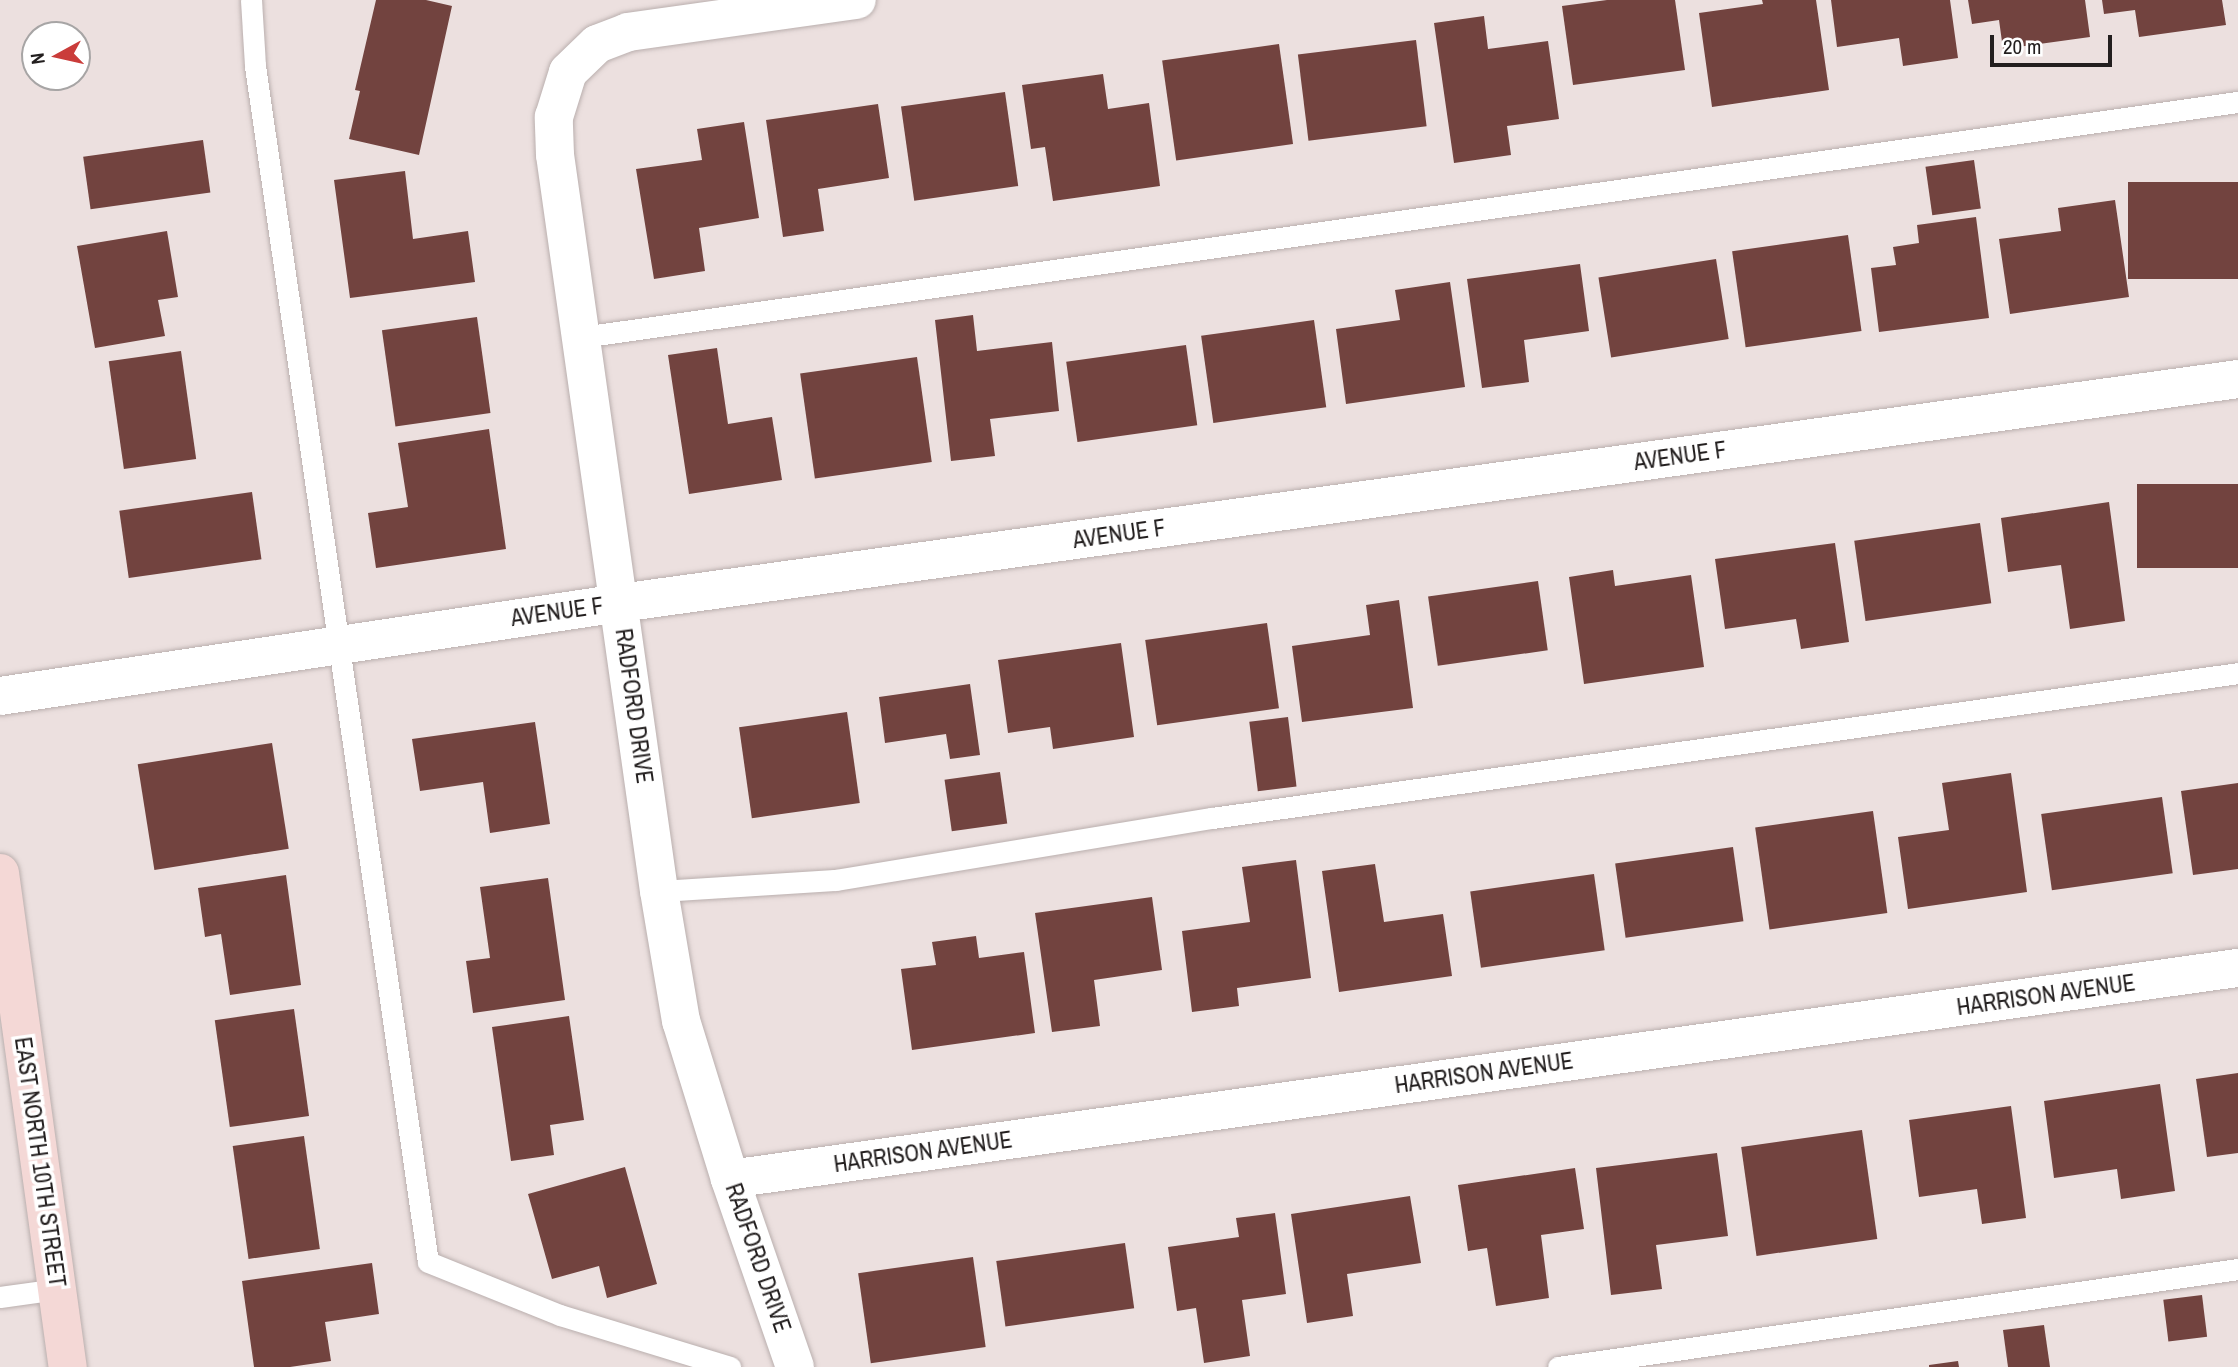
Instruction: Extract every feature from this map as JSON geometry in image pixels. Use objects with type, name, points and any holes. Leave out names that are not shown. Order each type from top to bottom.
[{"type":"main road","name":"EAST NORTH 10TH STREET","points":[[0,873],[68,1367]]},
{"type":"street","name":"RADFORD DRIVE","points":[[795,1367],[730,1179],[681,1021],[659,891],[555,155],[554,117],[568,72],[597,44],[628,33],[856,0]]},
{"type":"street","name":"AVENUE F","points":[[0,696],[620,603],[2238,379]]},
{"type":"street","name":"HARRISON AVENUE","points":[[730,1179],[2238,968]]},
{"type":"lane","points":[[251,0],[255,66],[428,1262],[560,1315],[730,1367]]},
{"type":"lane","points":[[582,337],[2238,102]]},
{"type":"lane","points":[[659,891],[836,880],[1212,818],[2238,673]]},
{"type":"lane","points":[[1558,1367],[2238,1269]]},
{"type":"lane","points":[[0,1297],[58,1289]]},
{"type":"building","points":[[376,0],[426,0],[452,6],[419,155],[349,139],[360,91],[355,90]]},
{"type":"building","points":[[1607,0],[1675,0],[1685,70],[1573,85],[1562,6]]},
{"type":"building","points":[[1762,0],[1816,0],[1829,90],[1712,107],[1699,13],[1763,4]]},
{"type":"building","points":[[1831,0],[1950,0],[1958,58],[1903,66],[1899,38],[1837,47]]},
{"type":"building","points":[[1968,0],[2085,0],[2090,37],[2003,49],[1999,20],[1972,24]]},
{"type":"building","points":[[2102,0],[2222,0],[2226,25],[2139,37],[2135,10],[2104,14]]},
{"type":"building","points":[[1484,16],[1488,49],[1548,41],[1559,119],[1507,126],[1511,155],[1454,163],[1434,23]]},
{"type":"building","points":[[1416,40],[1427,126],[1308,141],[1298,55]]},
{"type":"building","points":[[1279,44],[1293,144],[1176,160],[1162,60]]},
{"type":"building","points":[[1103,74],[1108,109],[1149,103],[1160,186],[1053,201],[1045,147],[1031,149],[1022,85]]},
{"type":"building","points":[[1005,92],[1018,186],[914,201],[901,107]]},
{"type":"building","points":[[878,104],[889,178],[818,189],[824,231],[783,237],[766,120]]},
{"type":"building","points":[[744,122],[759,218],[699,228],[705,271],[654,279],[636,169],[702,160],[697,129]]},
{"type":"building","points":[[203,140],[210,192],[91,209],[83,157]]},
{"type":"building","points":[[1974,160],[1981,209],[1932,215],[1925,167]]},
{"type":"building","points":[[405,171],[413,239],[468,231],[475,282],[350,298],[334,180]]},
{"type":"building","points":[[2128,182],[2238,182],[2238,279],[2128,279]]},
{"type":"building","points":[[2115,200],[2129,297],[2010,314],[1999,239],[2061,231],[2058,208]]},
{"type":"building","points":[[1976,217],[1989,318],[1879,332],[1871,268],[1896,265],[1893,247],[1919,243],[1917,225]]},
{"type":"building","points":[[167,231],[178,297],[158,300],[165,336],[95,348],[77,246]]},
{"type":"building","points":[[1848,235],[1861,331],[1746,347],[1732,251]]},
{"type":"building","points":[[1716,259],[1729,339],[1611,358],[1598,278]]},
{"type":"building","points":[[1580,264],[1589,331],[1524,340],[1529,382],[1482,388],[1467,279]]},
{"type":"building","points":[[1450,282],[1465,387],[1346,404],[1336,329],[1400,320],[1395,290]]},
{"type":"building","points":[[973,315],[977,351],[1052,342],[1059,411],[990,419],[995,456],[951,461],[935,320]]},
{"type":"building","points":[[477,317],[490,413],[395,426],[382,330]]},
{"type":"building","points":[[1314,320],[1326,407],[1213,423],[1201,336]]},
{"type":"building","points":[[1186,345],[1197,425],[1077,442],[1066,362]]},
{"type":"building","points":[[717,348],[728,424],[772,417],[782,480],[689,494],[668,355]]},
{"type":"building","points":[[181,351],[196,459],[124,469],[109,361]]},
{"type":"building","points":[[917,357],[932,462],[815,478],[800,373]]},
{"type":"building","points":[[489,429],[506,549],[376,568],[368,513],[408,507],[398,443]]},
{"type":"building","points":[[2137,484],[2238,484],[2238,568],[2137,568]]},
{"type":"building","points":[[252,492],[261,559],[129,578],[119,511]]},
{"type":"building","points":[[2109,502],[2125,621],[2070,629],[2061,565],[2008,572],[2001,518]]},
{"type":"building","points":[[1980,523],[1991,603],[1866,621],[1854,541]]},
{"type":"building","points":[[1835,543],[1849,642],[1801,649],[1796,619],[1725,629],[1715,559]]},
{"type":"building","points":[[1613,570],[1615,586],[1691,575],[1704,667],[1584,684],[1569,577]]},
{"type":"building","points":[[1538,581],[1548,650],[1438,666],[1428,596]]},
{"type":"building","points":[[1399,600],[1413,708],[1302,722],[1292,646],[1370,635],[1366,605]]},
{"type":"building","points":[[1267,623],[1279,708],[1157,725],[1145,640]]},
{"type":"building","points":[[1121,643],[1134,737],[1053,749],[1050,727],[1008,733],[998,660]]},
{"type":"building","points":[[970,684],[980,755],[950,759],[946,734],[885,743],[879,697]]},
{"type":"building","points":[[847,712],[860,803],[752,818],[739,727]]},
{"type":"building","points":[[1288,717],[1297,786],[1258,791],[1249,722]]},
{"type":"building","points":[[535,722],[550,824],[490,833],[483,782],[420,791],[412,739]]},
{"type":"building","points":[[272,743],[289,849],[154,870],[138,764]]},
{"type":"building","points":[[1000,772],[1007,823],[952,831],[945,780]]},
{"type":"building","points":[[2011,773],[2027,892],[1908,909],[1898,837],[1949,830],[1942,783]]},
{"type":"building","points":[[2238,783],[2238,869],[2193,875],[2181,791]]},
{"type":"building","points":[[2162,797],[2173,873],[2052,890],[2041,814]]},
{"type":"building","points":[[1873,811],[1887,913],[1769,930],[1755,828]]},
{"type":"building","points":[[1733,847],[1743,921],[1626,938],[1615,864]]},
{"type":"building","points":[[1296,860],[1311,978],[1237,988],[1239,1006],[1192,1012],[1182,931],[1250,922],[1242,867]]},
{"type":"building","points":[[1375,864],[1384,922],[1443,914],[1452,976],[1339,992],[1322,871]]},
{"type":"building","points":[[1594,874],[1605,950],[1481,968],[1470,891]]},
{"type":"building","points":[[286,875],[301,985],[230,995],[221,934],[205,937],[198,888]]},
{"type":"building","points":[[548,878],[565,1000],[473,1013],[466,961],[490,958],[480,887]]},
{"type":"building","points":[[1152,897],[1162,970],[1094,980],[1100,1026],[1052,1032],[1035,913]]},
{"type":"building","points":[[976,936],[979,958],[1024,952],[1035,1033],[912,1050],[901,969],[936,965],[932,942]]},
{"type":"building","points":[[294,1009],[309,1116],[230,1127],[215,1020]]},
{"type":"building","points":[[569,1016],[584,1120],[550,1125],[554,1155],[511,1161],[492,1027]]},
{"type":"building","points":[[2238,1073],[2238,1153],[2207,1157],[2196,1079]]},
{"type":"building","points":[[2160,1084],[2175,1191],[2121,1199],[2117,1169],[2054,1178],[2044,1101]]},
{"type":"building","points":[[2011,1106],[2026,1218],[1982,1224],[1977,1189],[1919,1197],[1909,1120]]},
{"type":"building","points":[[1862,1130],[1877,1239],[1756,1256],[1741,1147]]},
{"type":"building","points":[[304,1136],[320,1249],[249,1259],[233,1146]]},
{"type":"building","points":[[1717,1153],[1728,1236],[1656,1245],[1662,1289],[1611,1295],[1596,1168]]},
{"type":"building","points":[[625,1167],[657,1284],[607,1298],[599,1266],[552,1279],[528,1194]]},
{"type":"building","points":[[1575,1168],[1584,1229],[1541,1235],[1549,1298],[1496,1306],[1487,1248],[1468,1251],[1458,1185]]},
{"type":"building","points":[[1410,1196],[1421,1263],[1347,1274],[1353,1316],[1307,1323],[1291,1214]]},
{"type":"building","points":[[1275,1213],[1286,1294],[1242,1300],[1250,1356],[1204,1363],[1196,1308],[1177,1311],[1168,1247],[1239,1237],[1236,1218]]},
{"type":"building","points":[[1125,1243],[1134,1308],[1005,1326],[996,1261]]},
{"type":"building","points":[[973,1257],[986,1347],[871,1363],[858,1273]]},
{"type":"building","points":[[372,1263],[379,1314],[325,1322],[331,1361],[290,1367],[254,1367],[242,1281]]},
{"type":"building","points":[[2202,1295],[2207,1337],[2168,1341],[2163,1300]]},
{"type":"building","points":[[2044,1325],[2050,1367],[2008,1367],[2003,1330]]},
{"type":"building","points":[[1958,1361],[1959,1367],[1929,1367],[1929,1365]]}]
